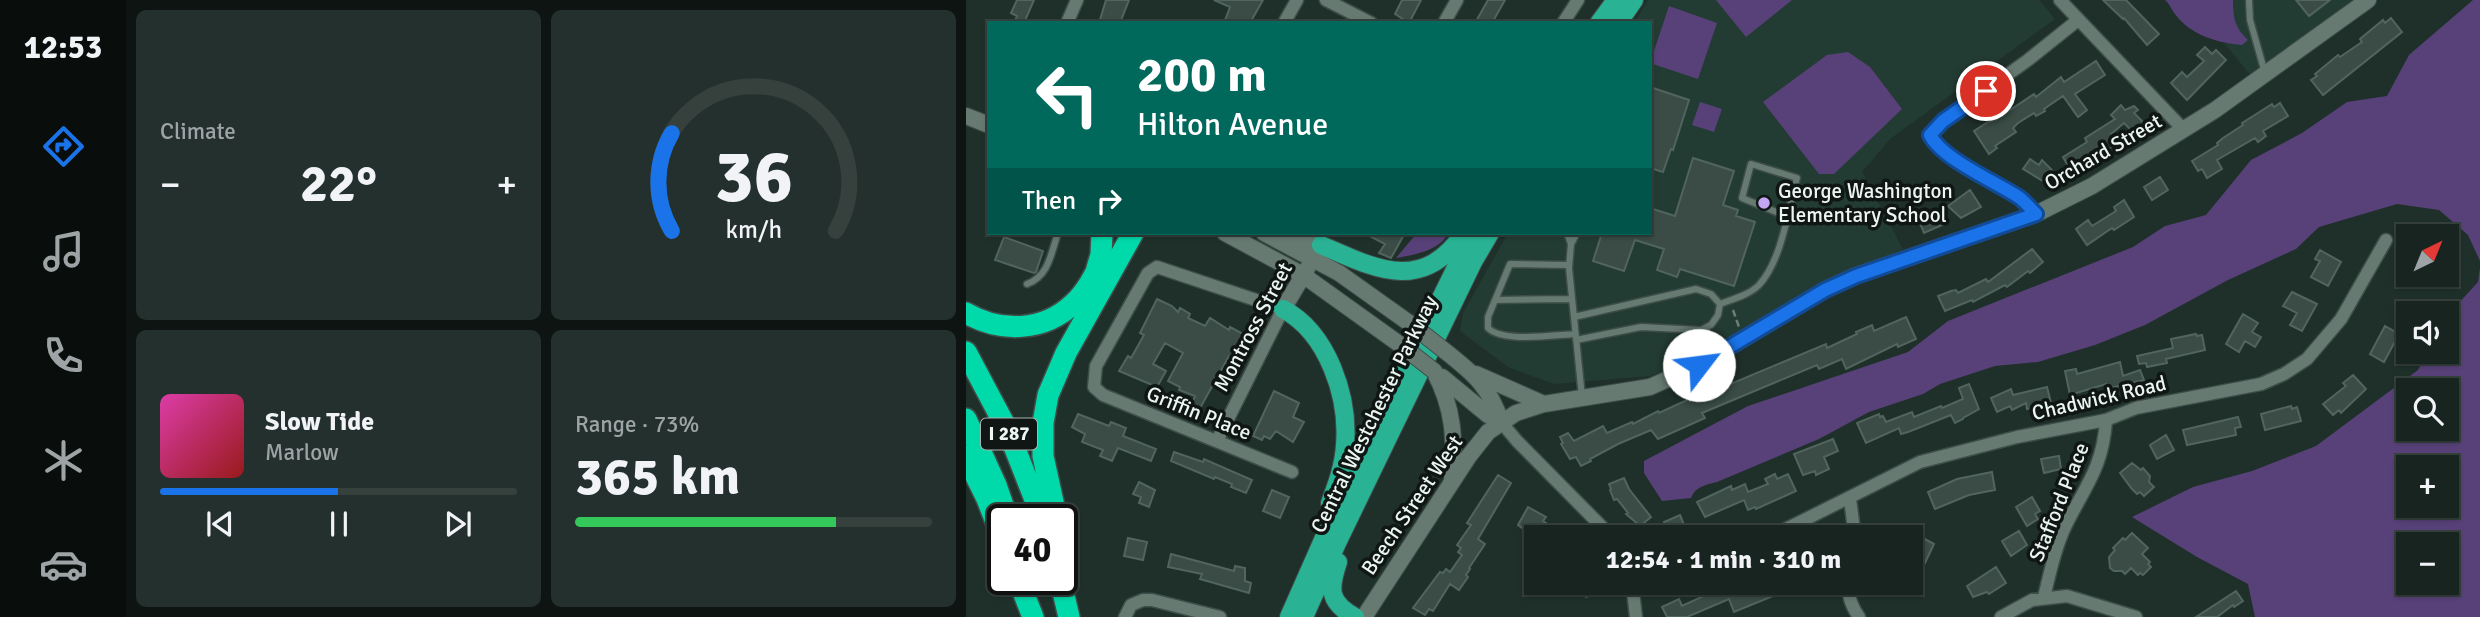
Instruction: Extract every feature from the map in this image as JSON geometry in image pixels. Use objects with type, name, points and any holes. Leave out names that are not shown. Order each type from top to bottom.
[{"type":"highway","points":[[1091,280],[1101,255],[1102,235]]},
{"type":"highway","points":[[966,313],[1002,327],[1029,326],[1042,322],[1075,302],[1117,235]]},
{"type":"highway","points":[[1054,504],[1043,456],[1043,423],[1048,395],[1066,353],[1132,235]]},
{"type":"highway","name":"I 287","points":[[966,352],[1008,431],[1037,504]]},
{"type":"highway","name":"I 287","points":[[966,419],[1002,504]]},
{"type":"highway","points":[[966,456],[989,504]]},
{"type":"highway","points":[[1025,595],[1034,617]]},
{"type":"highway","points":[[1029,595],[1034,617]]},
{"type":"highway","points":[[1064,595],[1069,617]]},
{"type":"main road","points":[[1601,21],[1616,0]]},
{"type":"main road","points":[[1619,21],[1634,0]]},
{"type":"main road","points":[[1321,245],[1375,269],[1391,272],[1415,270],[1431,264],[1453,247],[1462,235]]},
{"type":"main road","name":"Central Westchester Parkway","points":[[1289,617],[1331,522],[1472,235]]},
{"type":"main road","name":"Central Westchester Parkway","points":[[1304,617],[1337,543],[1473,262],[1489,235]]},
{"type":"main road","points":[[1283,309],[1296,316],[1307,328],[1324,352],[1339,387],[1345,414],[1345,447],[1330,504],[1331,522]]},
{"type":"main road","points":[[1337,543],[1338,561],[1332,580],[1332,592],[1339,606],[1355,617]]},
{"type":"main road","points":[[1278,617],[1290,593],[1305,580]]},
{"type":"street","points":[[1068,21],[1077,0]]},
{"type":"street","points":[[1285,21],[1297,0]]},
{"type":"street","points":[[1326,0],[1367,21]]},
{"type":"street","points":[[1445,21],[1457,0]]},
{"type":"street","points":[[1564,21],[1578,0]]},
{"type":"street","points":[[2060,0],[2183,129]]},
{"type":"street","name":"Orchard Street","points":[[1501,422],[1521,411],[1544,404],[1650,387],[1699,365],[1825,290],[1856,276],[2036,214],[2092,186],[2183,129],[2265,75],[2368,0]]},
{"type":"street","points":[[2036,214],[2022,200],[1949,155],[1930,135],[1943,121],[2078,20]]},
{"type":"street","points":[[966,116],[987,124]]},
{"type":"street","points":[[1229,235],[1303,275],[1402,345],[1488,415],[1501,422],[1600,525]]},
{"type":"street","points":[[1274,235],[1321,245]]},
{"type":"street","points":[[1285,235],[1321,245],[1339,272],[1473,373],[1494,400],[1501,422]]},
{"type":"street","name":"Chadwick Road","points":[[1795,525],[1920,462],[2017,437],[2106,420],[2136,408],[2261,384],[2294,368],[2317,349],[2341,319],[2386,240]]},
{"type":"street","name":"Montross Street","points":[[1217,441],[1283,309],[1321,245]]},
{"type":"street","name":"Griffin Place","points":[[1283,309],[1157,267],[1148,273],[1096,366],[1094,387],[1103,395],[1292,472]]},
{"type":"street","points":[[1434,371],[1447,394],[1451,415],[1455,444],[1451,483]]},
{"type":"street","points":[[1473,373],[1544,404]]},
{"type":"street","name":"Stafford Place","points":[[2044,597],[2054,554],[2066,525],[2090,485],[2100,461],[2106,420]]},
{"type":"street","name":"Beech Street West","points":[[1364,617],[1479,443],[1501,422]]},
{"type":"street","points":[[1850,499],[1853,525]]},
{"type":"street","points":[[1633,595],[1636,617]]},
{"type":"street","points":[[1848,595],[1852,608],[1859,617]]},
{"type":"street","points":[[2001,617],[2032,600],[2067,596],[2136,617]]},
{"type":"street","points":[[1125,617],[1130,605],[1143,600],[1220,617]]},
{"type":"lane","points":[[2249,0],[2250,20],[2265,75]]},
{"type":"lane","points":[[1720,304],[1740,297],[1758,285],[1775,260],[1797,178],[1751,164],[1742,198],[1786,216]]},
{"type":"lane","points":[[1027,284],[1044,274],[1057,235]]},
{"type":"lane","points":[[1568,235],[1572,244]]},
{"type":"lane","points":[[1576,235],[1569,265],[1582,399]]},
{"type":"lane","points":[[1569,265],[1510,264],[1488,317],[1488,328],[1499,336],[1576,337],[1641,327],[1700,330],[1711,325],[1718,315],[1720,304]]},
{"type":"lane","points":[[1574,317],[1696,289],[1711,294],[1720,304]]},
{"type":"lane","points":[[1495,300],[1572,299]]},
{"type":"shaded area","name":"George Washington Elementary School","points":[[1648,0],[2039,0],[2055,19],[1890,139],[1862,172],[1903,249],[1818,285],[1695,359],[1650,376],[1554,384],[1508,367],[1460,331],[1463,313],[1507,235],[1652,235],[1652,21],[1635,21]]},
{"type":"shaded area","points":[[1716,0],[1792,0],[1746,37]]},
{"type":"shaded area","points":[[2165,0],[2233,0],[2236,22],[2248,40],[2242,45],[2233,44],[2196,33],[2181,21]]},
{"type":"shaded area","points":[[2233,0],[2357,0],[2253,78],[2224,43],[2242,45],[2233,16]]},
{"type":"shaded area","points":[[2473,0],[2480,0],[2480,261],[2468,235],[2459,224],[2455,224],[2439,210],[2397,204],[2319,227],[2296,249],[2228,280],[2145,325],[2095,345],[2038,362],[1995,366],[1940,384],[1923,394],[1869,412],[1819,439],[1702,487],[1691,498],[1662,501],[1644,473],[1644,461],[1748,406],[1908,352],[1948,321],[2133,247],[2165,226],[2206,215],[2251,160],[2302,133],[2347,102],[2387,96],[2409,55]]},
{"type":"shaded area","points":[[1669,6],[1717,23],[1698,79],[1652,64]]},
{"type":"shaded area","points":[[1848,52],[1870,67],[1902,109],[1834,174],[1819,174],[1763,102],[1827,55]]},
{"type":"shaded area","points":[[1700,102],[1722,109],[1714,132],[1692,125]]},
{"type":"shaded area","points":[[1415,235],[1447,235],[1433,248],[1396,258]]},
{"type":"shaded area","points":[[2480,268],[2480,617],[2255,617],[2248,584],[2197,557],[2132,517],[2193,487],[2252,471],[2316,446],[2396,386],[2396,441],[2459,441],[2459,378],[2407,378],[2421,364],[2459,364],[2459,303],[2478,282]]},
{"type":"building","points":[[1017,0],[1034,0],[1025,21],[1015,21],[1017,16],[1011,13]]},
{"type":"building","points":[[1106,0],[1129,0],[1121,21],[1100,21]]},
{"type":"building","points":[[1214,0],[1263,0],[1251,21],[1225,21],[1230,7]]},
{"type":"building","points":[[1402,0],[1421,0],[1410,21],[1395,14]]},
{"type":"building","points":[[1488,0],[1505,0],[1493,21],[1476,21]]},
{"type":"building","points":[[2103,0],[2126,0],[2159,34],[2147,45],[2124,18]]},
{"type":"building","points":[[2296,0],[2330,0],[2309,16]]},
{"type":"building","points":[[2391,18],[2402,32],[2323,95],[2311,80],[2317,76],[2315,74],[2338,55],[2340,57],[2362,42],[2360,39],[2383,20],[2385,23]]},
{"type":"building","points":[[2205,47],[2212,54],[2216,50],[2226,60],[2187,100],[2171,83],[2182,72],[2187,77],[2204,61],[2197,55]]},
{"type":"building","points":[[2096,61],[2105,75],[2075,94],[2087,110],[2078,117],[2063,96],[2044,109],[2045,111],[2036,116],[2034,113],[2018,123],[2013,128],[2016,132],[1995,146],[1997,148],[1989,154],[1974,131],[2034,94],[2036,97],[2061,77],[2064,82]]},
{"type":"building","points":[[1652,88],[1689,100],[1663,172],[1652,169]]},
{"type":"building","points":[[2280,103],[2288,116],[2263,131],[2266,136],[2258,142],[2255,138],[2217,160],[2222,169],[2207,178],[2202,169],[2198,171],[2192,161],[2218,145],[2223,138],[2243,125],[2242,123],[2272,104],[2274,107]]},
{"type":"building","points":[[2121,105],[2125,110],[2134,106],[2138,110],[2134,113],[2144,123],[2134,133],[2124,123],[2111,134],[2117,143],[2107,150],[2105,146],[2099,149],[2070,169],[2063,157],[2087,142],[2085,138],[2115,119],[2111,115]]},
{"type":"building","points":[[1693,158],[1734,171],[1723,205],[1738,210],[1736,216],[1755,222],[1734,286],[1680,269],[1677,277],[1657,270],[1664,249],[1635,240],[1624,271],[1593,261],[1601,235],[1652,235],[1652,209],[1675,216]]},
{"type":"building","points":[[2030,159],[2039,165],[2042,160],[2054,172],[2046,183],[2023,169]]},
{"type":"building","points":[[2160,177],[2168,190],[2152,200],[2144,187]]},
{"type":"building","points":[[1970,190],[1981,207],[1961,218],[1948,206]]},
{"type":"building","points":[[2124,200],[2134,217],[2087,245],[2076,229],[2088,220],[2092,226],[2116,211],[2114,207]]},
{"type":"building","points":[[1944,207],[1947,223],[1924,233],[1918,218]]},
{"type":"building","points":[[1368,235],[1404,235],[1391,258],[1379,253],[1385,244]]},
{"type":"building","points":[[1004,237],[1043,251],[1036,272],[995,260]]},
{"type":"building","points":[[2032,249],[2043,262],[2030,273],[2028,271],[2007,287],[2005,285],[1973,302],[1972,300],[1945,311],[1938,296],[1956,290],[1958,293],[1986,279],[1988,282]]},
{"type":"building","points":[[2320,250],[2341,262],[2328,286],[2311,277],[2320,261],[2315,259]]},
{"type":"building","points":[[2292,292],[2317,304],[2302,331],[2290,325],[2297,313],[2283,306]]},
{"type":"building","points":[[1157,299],[1178,312],[1180,308],[1190,314],[1188,318],[1205,326],[1210,318],[1229,330],[1230,327],[1247,336],[1240,355],[1235,353],[1232,358],[1229,356],[1199,410],[1191,406],[1195,396],[1179,390],[1180,387],[1168,381],[1183,353],[1165,343],[1153,364],[1166,371],[1157,387],[1119,371],[1128,356],[1131,358],[1144,335],[1140,333]]},
{"type":"building","points":[[2243,314],[2258,323],[2252,332],[2261,337],[2255,347],[2245,341],[2239,352],[2226,344]]},
{"type":"building","points":[[1906,317],[1916,339],[1898,347],[1897,344],[1846,369],[1842,359],[1819,369],[1817,365],[1702,413],[1705,418],[1658,439],[1651,430],[1618,444],[1581,466],[1576,457],[1570,459],[1561,444],[1563,443],[1560,437],[1568,433],[1574,441],[1603,426],[1607,433],[1826,344],[1827,348],[1872,325],[1874,331]]},
{"type":"building","points":[[2385,326],[2396,332],[2396,340],[2384,362],[2370,354]]},
{"type":"building","points":[[2202,335],[2205,350],[2166,359],[2167,363],[2147,367],[2146,363],[2139,364],[2137,356],[2173,348],[2171,339]]},
{"type":"building","points":[[2120,362],[2123,376],[2140,370],[2144,380],[2107,389],[2106,384],[2070,395],[2065,371],[2076,369],[2077,374]]},
{"type":"building","points":[[2353,375],[2366,389],[2341,413],[2339,410],[2333,415],[2323,404],[2346,386],[2343,383]]},
{"type":"building","points":[[1969,384],[1979,409],[1963,419],[1955,423],[1951,415],[1901,434],[1899,428],[1866,443],[1857,423],[1879,414],[1886,422],[1912,412],[1914,417],[1941,406],[1942,408],[1963,399],[1959,388]]},
{"type":"building","points":[[2047,387],[2051,403],[2027,409],[2026,403],[2012,410],[2010,406],[1997,412],[1991,398],[2011,389],[2013,395]]},
{"type":"building","points":[[1274,391],[1299,403],[1293,417],[1304,422],[1293,442],[1276,431],[1270,439],[1264,436],[1262,440],[1253,436]]},
{"type":"building","points":[[2291,406],[2292,409],[2297,407],[2301,421],[2265,430],[2261,414]]},
{"type":"building","points":[[1078,414],[1109,426],[1111,422],[1126,428],[1123,436],[1156,449],[1151,461],[1118,448],[1112,461],[1100,456],[1103,450],[1082,442],[1085,434],[1072,427]]},
{"type":"building","points":[[2238,417],[2241,427],[2235,428],[2236,435],[2187,445],[2183,430]]},
{"type":"building","points":[[2166,435],[2174,450],[2157,459],[2150,445]]},
{"type":"building","points":[[1833,439],[1838,451],[1824,457],[1829,469],[1816,475],[1815,471],[1803,475],[1794,454]]},
{"type":"building","points":[[1174,452],[1203,462],[1204,459],[1252,480],[1246,493],[1231,487],[1232,484],[1171,461]]},
{"type":"building","points":[[2059,456],[2061,469],[2044,473],[2041,459]]},
{"type":"building","points":[[2132,463],[2141,470],[2143,468],[2154,487],[2144,496],[2140,492],[2137,494],[2120,473]]},
{"type":"building","points":[[1992,472],[1995,490],[1969,495],[1935,509],[1928,492],[1957,479]]},
{"type":"building","points":[[1775,474],[1777,479],[1788,474],[1796,491],[1756,509],[1755,507],[1748,510],[1744,500],[1705,517],[1697,502],[1731,486],[1732,490],[1745,484],[1748,492],[1768,484],[1765,479]]},
{"type":"building","points":[[1498,475],[1511,483],[1478,539],[1485,544],[1469,568],[1466,575],[1468,577],[1459,590],[1450,584],[1433,611],[1429,609],[1425,615],[1413,608],[1440,572],[1443,573],[1446,569],[1450,572],[1462,555],[1458,552],[1461,548],[1457,545],[1471,525],[1467,523]]},
{"type":"building","points":[[1624,478],[1629,489],[1651,517],[1639,525],[1626,514],[1628,513],[1617,499],[1614,500],[1609,484]]},
{"type":"building","points":[[1139,482],[1155,490],[1149,507],[1139,503],[1141,497],[1133,494]]},
{"type":"building","points":[[1272,490],[1289,497],[1280,518],[1263,511]]},
{"type":"building","points":[[2032,497],[2040,511],[2035,514],[2038,519],[2027,526],[2016,507]]},
{"type":"building","points":[[1528,507],[1546,517],[1543,521],[1549,525],[1524,525],[1524,530],[1518,525]]},
{"type":"building","points":[[1680,515],[1684,525],[1665,525],[1664,522]]},
{"type":"building","points":[[2019,531],[2027,545],[2011,556],[2002,541]]},
{"type":"building","points":[[2132,533],[2148,548],[2142,554],[2151,567],[2143,575],[2138,575],[2131,568],[2125,574],[2110,568],[2109,557],[2115,550],[2113,548]]},
{"type":"building","points":[[1128,538],[1147,542],[1143,560],[1124,556]]},
{"type":"building","points":[[1923,538],[1934,544],[1923,564]]},
{"type":"building","points":[[1171,554],[1234,571],[1235,566],[1245,568],[1245,581],[1251,583],[1249,593],[1200,579],[1202,574],[1168,567]]},
{"type":"building","points":[[1996,567],[2006,583],[1989,594],[1987,592],[1973,597],[1967,586]]},
{"type":"building","points":[[2236,591],[2243,601],[2234,607],[2233,605],[2217,617],[2196,617]]},
{"type":"building","points":[[1706,595],[1776,595],[1734,612],[1729,599],[1687,617],[1667,617],[1662,607],[1679,599],[1682,606]]},
{"type":"place","name":"George Washington Elementary School","points":[[1764,203]]},
{"type":"route","points":[[1699,365],[1825,290],[1856,276],[2036,214],[2022,200],[1949,155],[1930,135],[1943,121],[1986,91]]}]
